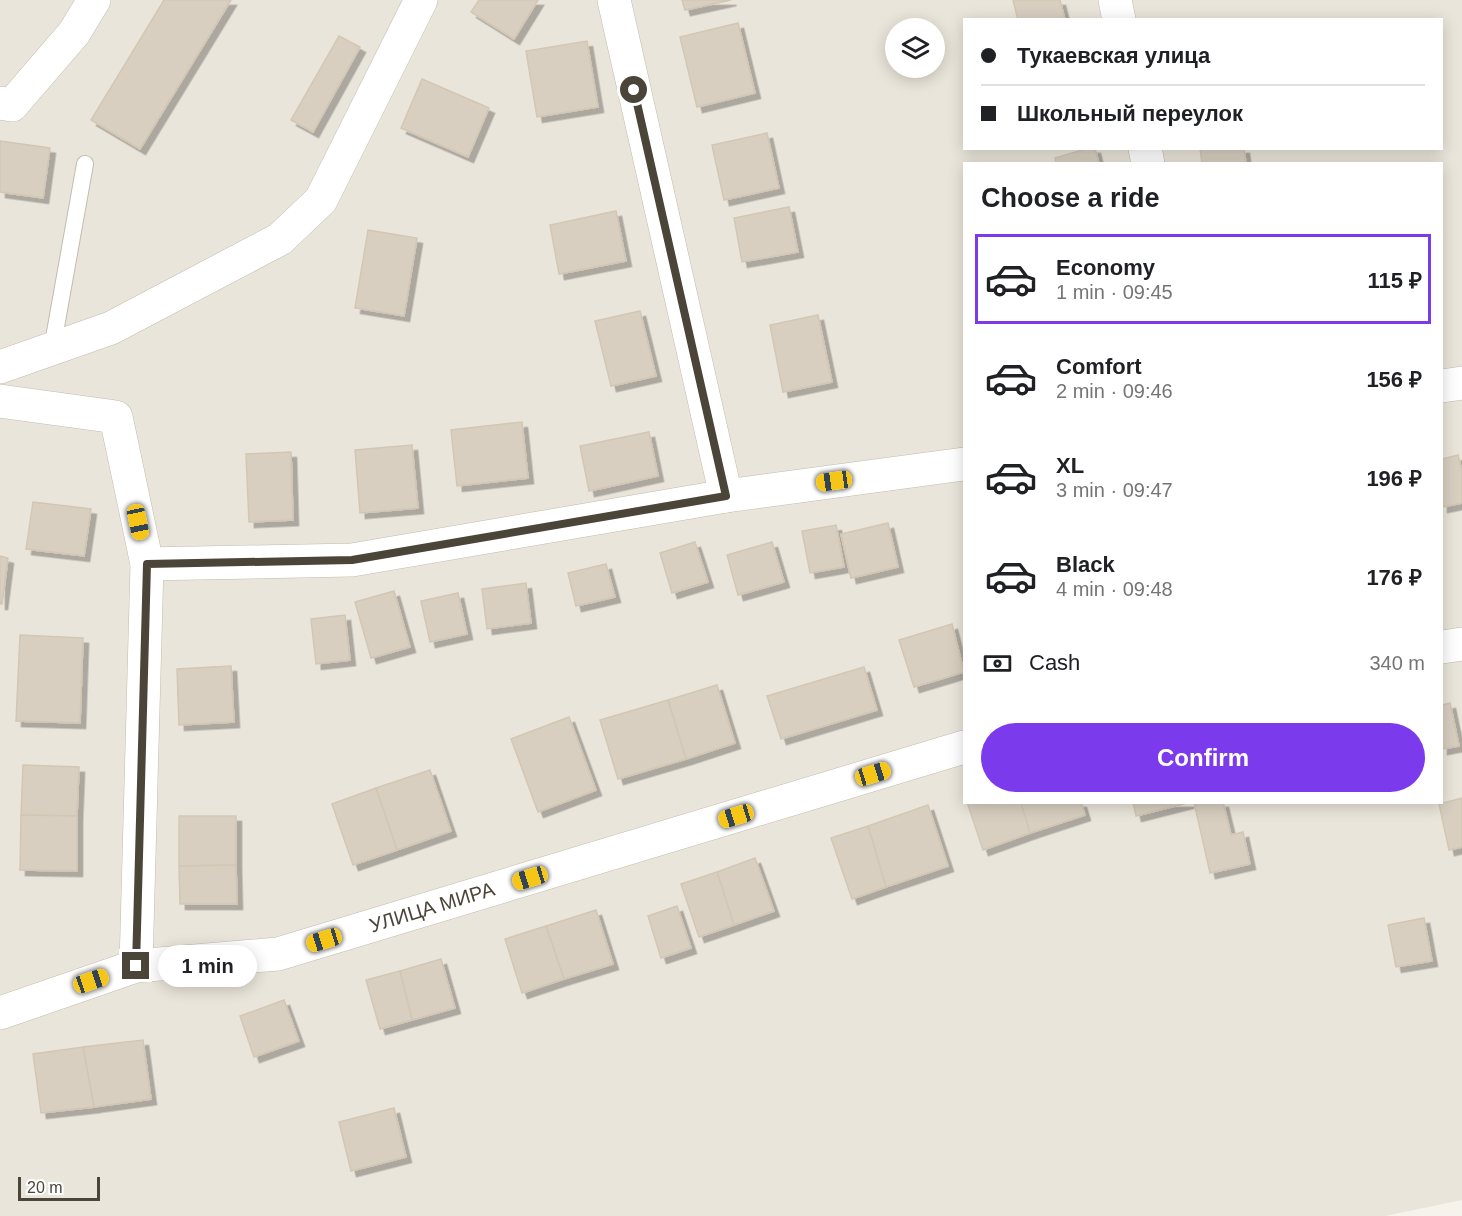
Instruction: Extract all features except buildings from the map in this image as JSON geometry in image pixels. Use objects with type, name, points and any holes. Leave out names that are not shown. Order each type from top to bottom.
[{"type":"street","points":[[0,103],[12,105],[74,33],[94,0]]},
{"type":"street","points":[[0,367],[111,328],[280,239],[321,200],[421,0]]},
{"type":"street","points":[[614,0],[726,496]]},
{"type":"street","points":[[1115,0],[1119,18]]},
{"type":"street","points":[[1443,386],[1462,383]]},
{"type":"street","points":[[0,401],[116,417],[147,564],[136,966]]},
{"type":"street","points":[[147,564],[352,560],[726,496],[963,464]]},
{"type":"street","points":[[1443,647],[1462,644]]},
{"type":"street","name":"УЛИЦА МИРА","points":[[0,1013],[136,966],[278,954],[963,747]]},
{"type":"lane","points":[[52,349],[85,164]]},
{"type":"shaded area","points":[[0,0],[1462,0],[1462,1200],[1385,1216],[0,1216]]},
{"type":"route","points":[[136,966],[147,564],[352,560],[726,496],[634,90]]}]
